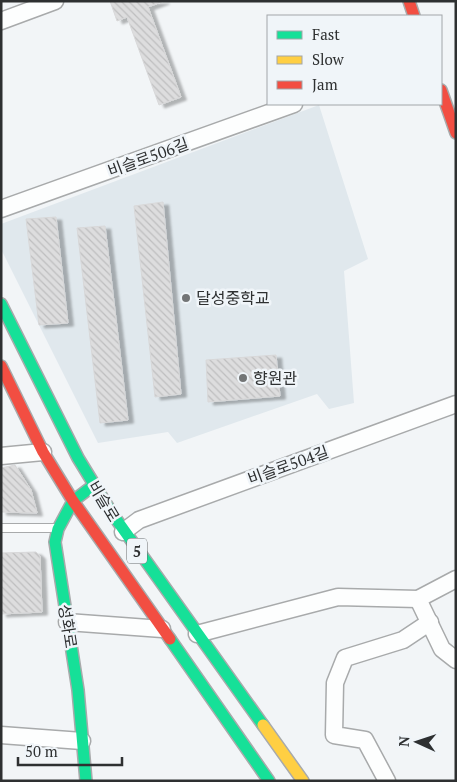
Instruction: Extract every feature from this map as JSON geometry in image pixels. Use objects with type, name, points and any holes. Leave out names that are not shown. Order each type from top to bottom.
[{"type":"main road","points":[[408,1],[414,15]]},
{"type":"main road","points":[[442,93],[456,133]]},
{"type":"main road","name":"비슬로","points":[[1,304],[57,429],[78,458],[123,532],[135,568],[162,629],[269,781]]},
{"type":"main road","name":"비슬로","points":[[1,366],[43,452],[73,501],[197,634],[303,781]]},
{"type":"main road","points":[[21,405],[34,412],[42,424]]},
{"type":"main road","name":"성화로","points":[[86,781],[78,690],[55,542],[58,528],[73,501],[94,485]]},
{"type":"street","points":[[1,21],[55,1]]},
{"type":"street","name":"비슬로506길","points":[[1,210],[291,105]]},
{"type":"street","name":"비슬로504길","points":[[123,532],[139,520],[456,404]]},
{"type":"street","points":[[1,456],[43,452]]},
{"type":"street","points":[[197,634],[338,597],[418,599],[456,579]]},
{"type":"street","points":[[418,599],[442,649],[456,660]]},
{"type":"street","points":[[67,622],[162,629]]},
{"type":"street","points":[[388,781],[365,740],[334,735],[335,683],[344,658],[402,640],[430,622]]},
{"type":"street","points":[[1,735],[82,741]]},
{"type":"lane","points":[[1,528],[58,528]]},
{"type":"shaded area","name":"달성중학교","points":[[319,105],[368,259],[344,271],[354,403],[329,409],[317,394],[177,443],[168,432],[98,443],[1,249],[1,224]]},
{"type":"building","points":[[110,1],[164,1],[148,7],[181,97],[159,105],[127,17],[117,21]]},
{"type":"building","points":[[163,202],[181,394],[155,397],[134,206]]},
{"type":"building","points":[[56,217],[68,323],[39,325],[26,219]]},
{"type":"building","points":[[105,226],[128,420],[100,423],[77,228]]},
{"type":"building","name":"향원관","points":[[276,355],[280,396],[208,402],[206,360]]},
{"type":"building","points":[[15,465],[31,490],[37,513],[1,512],[1,468]]},
{"type":"building","points":[[36,552],[40,556],[42,612],[1,614],[1,553]]},
{"type":"traffic: fast","points":[[1,304],[78,458],[111,512],[263,725]]},
{"type":"traffic: fast","points":[[86,781],[78,690],[55,542],[58,529],[73,501],[94,485]]},
{"type":"traffic: fast","points":[[170,639],[269,781]]},
{"type":"traffic: slow","points":[[263,725],[303,781]]},
{"type":"traffic: jam","points":[[409,1],[414,15]]},
{"type":"traffic: jam","points":[[442,93],[456,133]]},
{"type":"traffic: jam","points":[[1,366],[43,452],[73,501],[170,639]]},
{"type":"place","name":"달성중학교","points":[[186,298]]},
{"type":"place","name":"향원관","points":[[243,378]]}]
